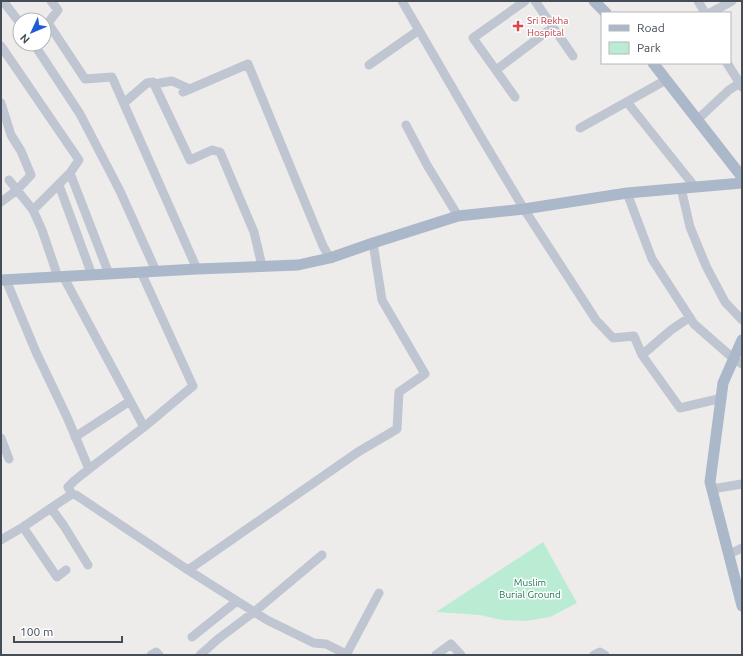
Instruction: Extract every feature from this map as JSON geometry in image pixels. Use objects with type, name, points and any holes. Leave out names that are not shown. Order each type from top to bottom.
[{"type":"main road","points":[[594,1],[605,12]]},
{"type":"main road","points":[[654,64],[742,177]]},
{"type":"main road","points":[[3,280],[197,268],[298,265],[330,258],[458,216],[524,209],[627,192],[742,183]]},
{"type":"main road","points":[[742,340],[738,361],[724,384],[710,482],[742,606]]},
{"type":"street","points":[[3,1],[12,13]]},
{"type":"street","points":[[51,1],[58,10],[48,23],[85,79],[112,77],[197,268]]},
{"type":"street","points":[[402,1],[524,209],[596,320],[613,338],[634,336],[642,354],[680,408],[722,398]]},
{"type":"street","points":[[516,97],[473,38],[525,1]]},
{"type":"street","points":[[535,1],[574,56]]},
{"type":"street","points":[[698,1],[704,12]]},
{"type":"street","points":[[712,12],[732,1]]},
{"type":"street","points":[[496,70],[553,27]]},
{"type":"street","points":[[369,65],[419,30]]},
{"type":"street","points":[[1,46],[79,160],[59,185],[33,210]]},
{"type":"street","points":[[39,52],[80,114],[120,191],[156,271]]},
{"type":"street","points":[[124,103],[147,83],[153,82],[154,84],[172,81],[187,91],[248,64],[323,246],[330,258]]},
{"type":"street","points":[[697,120],[729,90],[741,85],[728,64]]},
{"type":"street","points":[[580,128],[666,80]]},
{"type":"street","points":[[154,84],[190,160],[212,150],[220,152],[254,232],[262,266]]},
{"type":"street","points":[[1,102],[11,135],[21,151],[31,175],[17,190],[1,202]]},
{"type":"street","points":[[627,102],[696,187]]},
{"type":"street","points":[[406,125],[427,165],[458,216]]},
{"type":"street","points":[[70,173],[109,274]]},
{"type":"street","points":[[9,180],[33,210],[60,276],[144,428]]},
{"type":"street","points":[[59,185],[92,275]]},
{"type":"street","points":[[681,188],[690,227],[706,266],[724,302],[742,320]]},
{"type":"street","points":[[627,192],[652,259],[694,324],[738,361]]},
{"type":"street","points":[[188,570],[358,452],[397,429],[399,392],[425,374],[382,300],[373,243]]},
{"type":"street","points":[[141,272],[193,386],[144,428],[74,481],[68,487],[72,494],[266,620],[314,643],[326,644],[347,655],[378,593]]},
{"type":"street","points":[[3,280],[89,469]]},
{"type":"street","points":[[642,354],[671,330],[690,317]]},
{"type":"street","points":[[75,437],[130,401]]},
{"type":"street","points":[[1,438],[9,459]]},
{"type":"street","points":[[712,489],[742,484]]},
{"type":"street","points":[[1,540],[72,494]]},
{"type":"street","points":[[51,508],[88,565]]},
{"type":"street","points":[[23,527],[57,577],[66,570]]},
{"type":"street","points":[[729,554],[742,548]]},
{"type":"street","points":[[200,655],[322,555]]},
{"type":"street","points":[[192,637],[237,601]]},
{"type":"street","points":[[436,655],[451,644],[461,655]]},
{"type":"street","points":[[151,655],[156,652],[159,655]]},
{"type":"street","points":[[594,655],[600,652],[605,655]]},
{"type":"green space","name":"Muslim Burial Ground","points":[[543,542],[577,603],[550,617],[525,621],[502,620],[480,615],[436,612]]},
{"type":"place","name":"Sri Rekha Hospital","points":[[518,26]]}]
